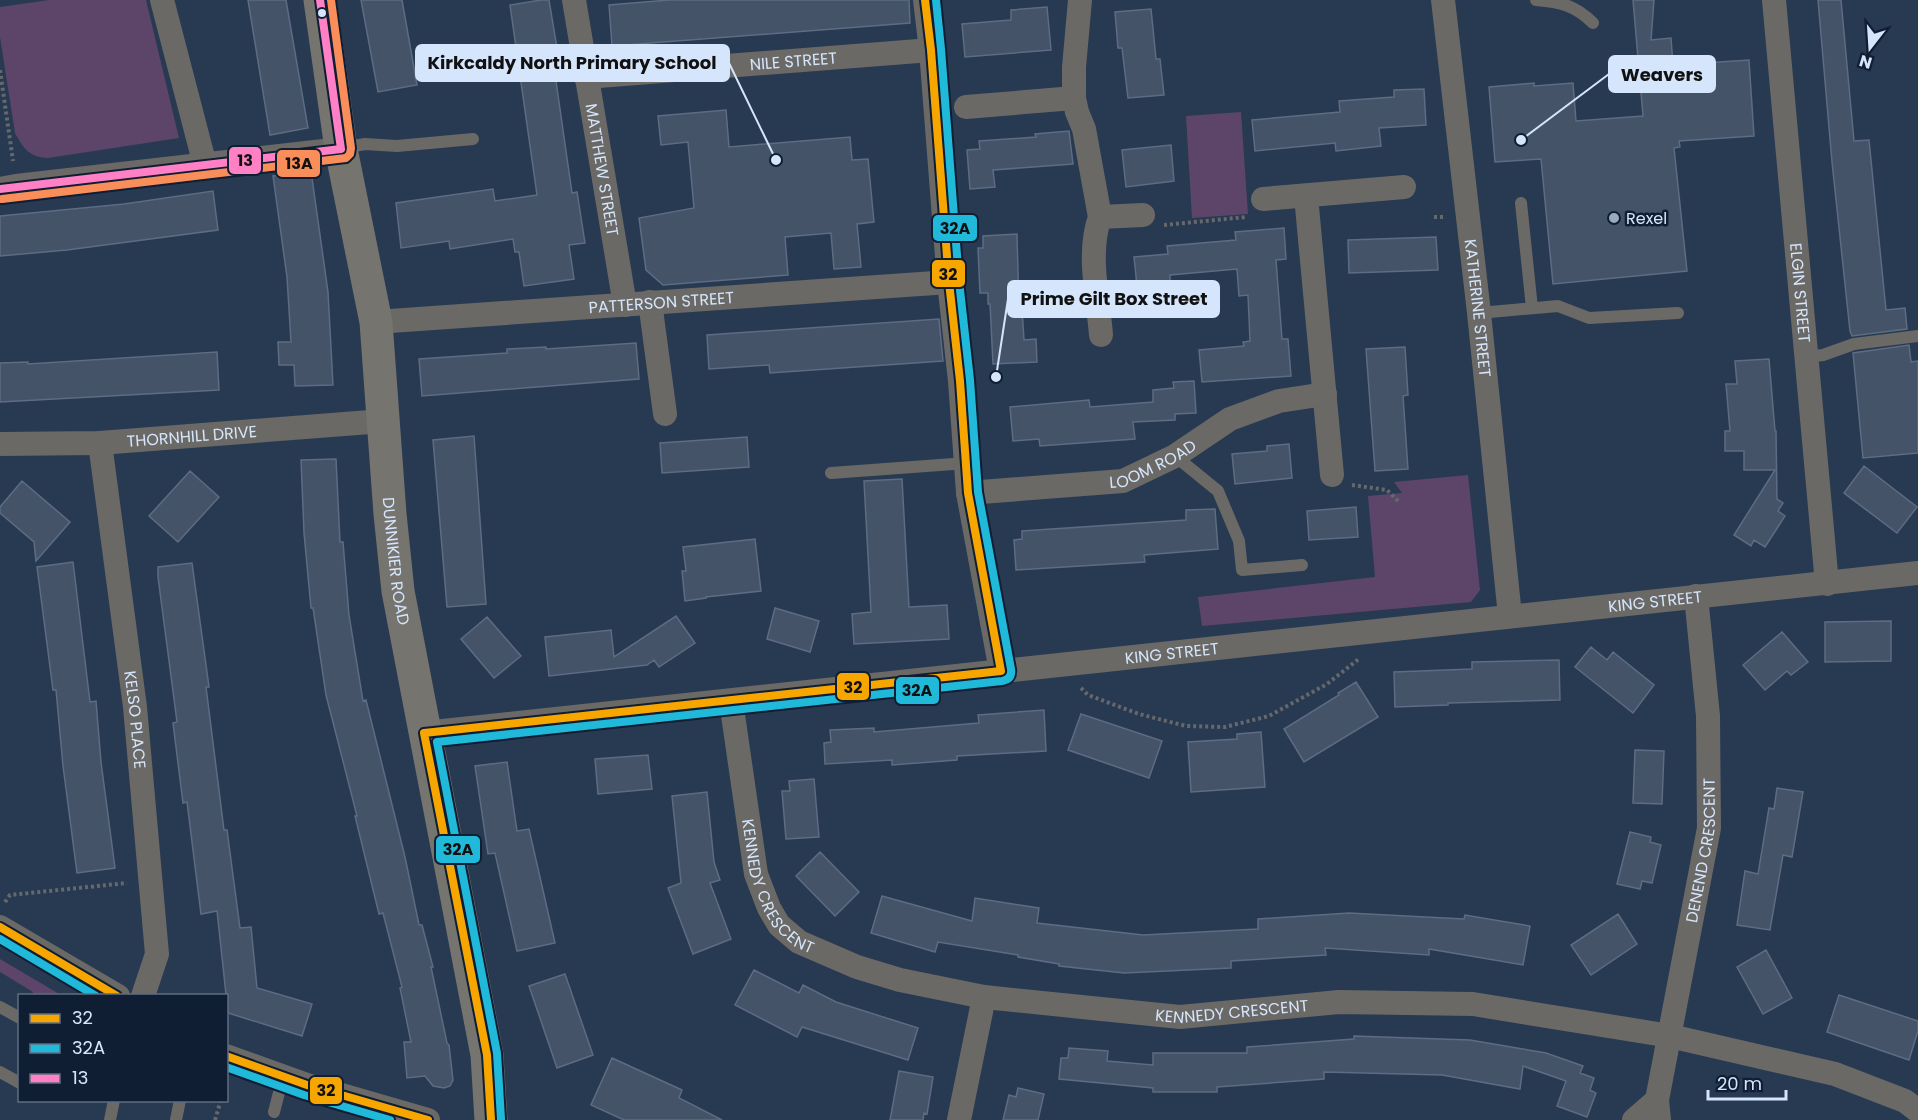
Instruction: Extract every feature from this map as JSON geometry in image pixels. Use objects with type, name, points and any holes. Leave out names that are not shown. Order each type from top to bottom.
[{"type":"street","points":[[162,0],[205,165]]},
{"type":"street","name":"DUNNIKIER ROAD","points":[[320,0],[341,148],[376,322],[398,591],[487,1055],[491,1120]]},
{"type":"street","name":"MATTHEW STREET","points":[[574,0],[625,305]]},
{"type":"street","points":[[925,0],[931,50],[948,282],[969,493],[1001,671]]},
{"type":"street","points":[[1080,0],[1074,67],[1074,98],[1084,129],[1100,217],[1093,246],[1101,334]]},
{"type":"street","name":"KATHERINE STREET","points":[[1443,0],[1479,313],[1510,616]]},
{"type":"street","name":"ELGIN STREET","points":[[1774,0],[1827,584]]},
{"type":"street","name":"NILE STREET","points":[[586,77],[931,50]]},
{"type":"street","points":[[966,107],[1074,98]]},
{"type":"street","points":[[8,188],[341,148]]},
{"type":"street","points":[[1256,207],[1306,196],[1404,188]]},
{"type":"street","points":[[1306,196],[1325,394],[1340,479]]},
{"type":"street","points":[[1100,217],[1149,221]]},
{"type":"street","name":"PATTERSON STREET","points":[[376,322],[948,282]]},
{"type":"street","points":[[650,302],[665,414]]},
{"type":"street","name":"LOOM ROAD","points":[[969,493],[1123,481],[1174,456],[1230,419],[1279,400],[1325,394]]},
{"type":"street","name":"THORNHILL DRIVE","points":[[0,444],[99,443],[383,421]]},
{"type":"street","name":"KELSO PLACE","points":[[99,443],[135,707],[157,954],[144,994]]},
{"type":"street","name":"KING STREET","points":[[424,733],[1918,573]]},
{"type":"street","name":"DENEND CRESCENT","points":[[1634,1120],[1658,1110],[1709,828],[1708,716],[1696,596]]},
{"type":"street","name":"KENNEDY CRESCENT","points":[[731,701],[756,874],[769,908],[779,925],[799,942],[857,967],[900,980],[984,997],[1180,1017],[1339,1002],[1473,1004],[1670,1036],[1835,1074],[1905,1101],[1918,1111]]},
{"type":"street","points":[[0,927],[115,994]]},
{"type":"street","points":[[959,1120],[984,997]]},
{"type":"street","points":[[228,1057],[307,1085],[428,1120]]},
{"type":"lane","points":[[1536,0],[1554,2],[1581,10],[1593,23]]},
{"type":"lane","points":[[341,148],[365,144],[397,146],[473,139]]},
{"type":"lane","points":[[1521,203],[1532,308]]},
{"type":"lane","points":[[1479,313],[1558,306],[1589,318],[1678,313]]},
{"type":"lane","points":[[1806,357],[1822,355],[1854,344],[1918,336]]},
{"type":"lane","points":[[1174,456],[1218,491],[1239,541],[1242,570],[1302,565]]},
{"type":"lane","points":[[831,473],[967,463]]},
{"type":"lane","points":[[0,1007],[18,1017]]},
{"type":"lane","points":[[0,1072],[18,1082]]},
{"type":"lane","points":[[274,1112],[283,1077]]},
{"type":"lane","points":[[110,1120],[114,1102]]},
{"type":"lane","points":[[176,1120],[180,1102]]},
{"type":"path","points":[[0,70],[8,188]]},
{"type":"path","points":[[1149,221],[1187,224],[1256,207]]},
{"type":"path","points":[[1340,479],[1387,490],[1399,502]]},
{"type":"path","points":[[1076,684],[1088,695],[1139,714],[1186,726],[1225,727],[1269,716],[1327,684],[1398,628]]},
{"type":"path","points":[[5,902],[10,895],[128,883]]},
{"type":"path","points":[[215,1120],[221,1102]]},
{"type":"shaded area","points":[[49,0],[146,0],[179,138],[48,158],[36,156],[24,148],[15,133],[0,37],[0,7]]},
{"type":"shaded area","points":[[1241,112],[1248,214],[1192,218],[1186,116]]},
{"type":"shaded area","points":[[1468,475],[1480,590],[1471,602],[1202,626],[1198,597],[1375,577],[1368,496],[1402,493],[1394,482]]},
{"type":"shaded area","points":[[0,959],[59,994],[32,994],[33,992],[0,972]]},
{"type":"building","points":[[248,0],[286,0],[308,128],[270,135]]},
{"type":"building","points":[[361,0],[402,0],[417,85],[378,92]]},
{"type":"building","points":[[549,0],[559,60],[553,60],[572,193],[577,192],[585,243],[569,245],[574,279],[524,286],[519,252],[515,252],[513,239],[450,249],[449,241],[401,248],[396,203],[493,189],[495,201],[537,195],[510,5]]},
{"type":"building","points":[[669,0],[909,0],[910,23],[612,46],[609,5]]},
{"type":"building","points":[[1633,0],[1654,0],[1651,40],[1671,38],[1673,65],[1749,60],[1754,136],[1679,141],[1680,147],[1674,148],[1687,271],[1553,284],[1541,159],[1495,162],[1489,87],[1534,83],[1534,86],[1573,83],[1576,121],[1643,116]]},
{"type":"building","points":[[1818,0],[1841,0],[1854,141],[1869,140],[1886,310],[1905,308],[1907,329],[1852,336],[1850,331]]},
{"type":"building","points":[[1047,7],[1051,50],[965,57],[962,24],[1011,20],[1011,10]]},
{"type":"building","points":[[1151,9],[1156,59],[1160,59],[1164,95],[1128,98],[1122,48],[1118,48],[1115,12]]},
{"type":"building","points":[[1424,89],[1426,125],[1379,128],[1381,146],[1336,151],[1335,143],[1255,151],[1252,120],[1340,112],[1339,101],[1394,97],[1394,90]]},
{"type":"building","points":[[726,110],[729,147],[850,137],[852,160],[868,159],[874,222],[857,224],[861,267],[834,269],[831,233],[785,237],[788,275],[663,285],[646,270],[639,218],[694,208],[688,142],[661,145],[658,116]]},
{"type":"building","points":[[1069,131],[1073,164],[993,170],[995,187],[970,189],[967,150],[980,149],[979,141],[1036,137],[1035,134]]},
{"type":"building","points":[[1171,145],[1174,181],[1126,187],[1122,150]]},
{"type":"building","points":[[311,171],[328,292],[333,385],[295,386],[294,365],[279,365],[278,342],[291,342],[287,277],[273,176]]},
{"type":"building","points":[[213,191],[218,230],[67,250],[0,256],[0,216],[124,204]]},
{"type":"building","points":[[1284,228],[1286,259],[1276,260],[1282,339],[1288,339],[1291,376],[1202,382],[1199,350],[1244,346],[1243,342],[1250,341],[1248,295],[1239,296],[1237,269],[1170,275],[1170,284],[1137,286],[1134,257],[1168,254],[1167,246],[1236,240],[1235,232]]},
{"type":"building","points":[[1017,234],[1019,309],[1022,308],[1024,340],[1036,339],[1037,362],[993,364],[990,304],[988,304],[988,293],[980,293],[978,248],[983,248],[983,236]]},
{"type":"building","points":[[1436,237],[1438,270],[1349,273],[1348,240]]},
{"type":"building","points":[[939,319],[943,361],[770,373],[769,365],[709,369],[707,335]]},
{"type":"building","points":[[636,343],[639,379],[422,396],[419,359],[507,353],[507,349],[546,347],[546,349]]},
{"type":"building","points":[[1909,345],[1911,362],[1918,361],[1918,453],[1863,458],[1853,353]]},
{"type":"building","points":[[1405,347],[1408,395],[1403,396],[1408,469],[1375,471],[1366,349]]},
{"type":"building","points":[[217,352],[219,390],[0,402],[0,363],[28,362],[28,364]]},
{"type":"building","points":[[1769,359],[1776,431],[1777,499],[1783,503],[1778,511],[1785,516],[1765,547],[1754,540],[1751,546],[1734,535],[1775,470],[1744,470],[1744,451],[1725,451],[1725,431],[1730,431],[1726,384],[1737,384],[1735,361]]},
{"type":"building","points":[[1194,381],[1196,413],[1175,414],[1175,420],[1133,422],[1135,439],[1040,446],[1039,439],[1013,441],[1010,407],[1089,400],[1090,407],[1153,402],[1153,390],[1174,388],[1173,382]]},
{"type":"building","points":[[474,436],[486,604],[447,607],[433,440]]},
{"type":"building","points":[[747,437],[749,467],[662,473],[660,443]]},
{"type":"building","points":[[1289,444],[1292,478],[1235,484],[1232,454],[1267,451],[1267,446]]},
{"type":"building","points":[[336,459],[340,542],[343,542],[349,615],[363,701],[366,700],[405,857],[419,925],[422,925],[433,967],[431,967],[449,1045],[453,1080],[450,1086],[444,1088],[433,1086],[425,1076],[407,1078],[404,1042],[411,1042],[400,988],[402,987],[383,913],[379,914],[355,816],[357,816],[326,695],[313,608],[311,608],[304,533],[301,460]]},
{"type":"building","points":[[1864,466],[1917,507],[1897,533],[1844,493]]},
{"type":"building","points":[[190,471],[219,497],[178,542],[149,516]]},
{"type":"building","points":[[902,479],[909,607],[947,605],[949,639],[854,644],[852,614],[871,612],[864,481]]},
{"type":"building","points":[[22,481],[70,522],[36,561],[34,542],[0,513],[0,507]]},
{"type":"building","points":[[1356,507],[1358,537],[1309,540],[1307,511]]},
{"type":"building","points":[[1215,509],[1218,549],[1144,555],[1145,562],[1016,570],[1014,540],[1022,539],[1022,531],[1186,520],[1186,510]]},
{"type":"building","points":[[755,539],[761,591],[685,601],[682,571],[686,571],[683,547]]},
{"type":"building","points":[[73,562],[90,702],[96,701],[101,762],[115,868],[77,873],[56,690],[53,690],[37,567]]},
{"type":"building","points":[[192,563],[209,687],[206,687],[224,830],[227,830],[240,928],[251,927],[257,988],[312,1004],[302,1036],[228,1013],[228,994],[226,994],[217,911],[201,914],[187,802],[183,803],[173,723],[177,722],[158,567]]},
{"type":"building","points":[[775,608],[819,621],[810,652],[767,639]]},
{"type":"building","points":[[676,616],[695,643],[659,667],[654,660],[647,665],[549,676],[545,637],[611,630],[614,657]]},
{"type":"building","points":[[487,617],[521,656],[494,678],[461,639]]},
{"type":"building","points":[[1891,621],[1891,661],[1825,662],[1825,622]]},
{"type":"building","points":[[1782,632],[1808,662],[1791,675],[1787,671],[1765,690],[1743,665]]},
{"type":"building","points":[[1591,647],[1607,660],[1613,652],[1654,685],[1633,713],[1575,667]]},
{"type":"building","points":[[1559,660],[1560,700],[1395,707],[1394,672],[1472,669],[1472,662]]},
{"type":"building","points":[[1356,682],[1378,717],[1304,762],[1284,729]]},
{"type":"building","points":[[1044,710],[1046,751],[957,756],[957,760],[892,765],[892,760],[825,764],[824,743],[831,742],[830,730],[874,728],[874,732],[979,723],[978,715]]},
{"type":"building","points":[[1081,714],[1162,741],[1149,778],[1068,750]]},
{"type":"building","points":[[1261,732],[1265,787],[1191,792],[1188,742],[1237,739],[1237,734]]},
{"type":"building","points":[[1635,750],[1664,751],[1662,804],[1633,803]]},
{"type":"building","points":[[648,755],[652,789],[598,794],[595,759]]},
{"type":"building","points":[[507,762],[517,831],[529,829],[555,943],[517,951],[495,853],[488,854],[475,766]]},
{"type":"building","points":[[814,779],[819,837],[786,839],[782,791],[790,791],[789,781]]},
{"type":"building","points":[[1777,788],[1803,792],[1792,857],[1783,855],[1770,930],[1737,925],[1745,871],[1758,874],[1769,808],[1774,809]]},
{"type":"building","points":[[707,792],[714,862],[720,880],[710,883],[731,939],[693,954],[668,888],[681,883],[672,796]]},
{"type":"building","points":[[1630,832],[1651,837],[1650,842],[1661,845],[1652,883],[1642,881],[1640,889],[1617,884]]},
{"type":"building","points":[[820,852],[859,892],[835,916],[796,876]]},
{"type":"building","points":[[882,896],[972,921],[975,898],[1039,908],[1037,923],[1143,935],[1258,929],[1258,919],[1349,913],[1464,919],[1465,915],[1530,926],[1523,965],[1429,949],[1429,955],[1325,948],[1326,955],[1231,961],[1231,968],[1124,973],[1059,966],[1059,964],[1018,957],[1018,955],[938,942],[935,952],[871,933]]},
{"type":"building","points":[[1618,914],[1637,944],[1591,975],[1571,945]]},
{"type":"building","points":[[1766,950],[1792,998],[1763,1014],[1737,967]]},
{"type":"building","points":[[754,970],[799,993],[803,985],[836,1002],[918,1028],[908,1060],[802,1027],[797,1037],[735,1005]]},
{"type":"building","points":[[565,974],[593,1055],[557,1068],[529,986]]},
{"type":"building","points":[[1839,995],[1918,1021],[1918,1031],[1909,1060],[1827,1032]]},
{"type":"building","points":[[1354,1036],[1470,1040],[1546,1053],[1583,1066],[1580,1073],[1594,1078],[1590,1090],[1596,1093],[1587,1117],[1557,1106],[1566,1081],[1523,1066],[1520,1089],[1442,1075],[1324,1072],[1324,1079],[1217,1087],[1217,1092],[1153,1092],[1153,1088],[1059,1079],[1061,1058],[1068,1058],[1069,1048],[1108,1051],[1107,1061],[1153,1065],[1153,1053],[1247,1053],[1247,1047],[1354,1039]]},
{"type":"building","points":[[612,1058],[682,1090],[679,1098],[722,1120],[624,1120],[591,1105]]},
{"type":"building","points":[[899,1071],[933,1077],[927,1114],[924,1113],[923,1120],[890,1120]]},
{"type":"building","points":[[1018,1088],[1044,1094],[1038,1120],[1003,1120],[1009,1095],[1016,1097]]},
{"type":"transit line","name":"13","points":[[0,189],[341,149],[320,0]]},
{"type":"transit line","name":"13A","points":[[2,199],[346,158],[351,148],[331,0]]},
{"type":"transit line","name":"32","points":[[491,1120],[487,1055],[424,733],[1001,671],[968,493],[925,0]]},
{"type":"transit line","name":"32A","points":[[501,1119],[497,1053],[437,742],[1002,681],[1010,676],[1011,669],[978,492],[936,0]]},
{"type":"transit line","name":"32","points":[[0,927],[114,994]]},
{"type":"transit line","name":"32A","points":[[0,939],[93,994]]},
{"type":"transit line","name":"32","points":[[228,1057],[307,1085],[428,1120]]},
{"type":"transit line","name":"32A","points":[[228,1068],[304,1095],[390,1120]]},
{"type":"place","name":"Weavers","points":[[1521,140]]},
{"type":"place","name":"Kirkcaldy North Primary School","points":[[776,160]]},
{"type":"place","name":"Rexel","points":[[1614,218]]},
{"type":"place","name":"Prime Gilt Box Street","points":[[996,377]]}]
